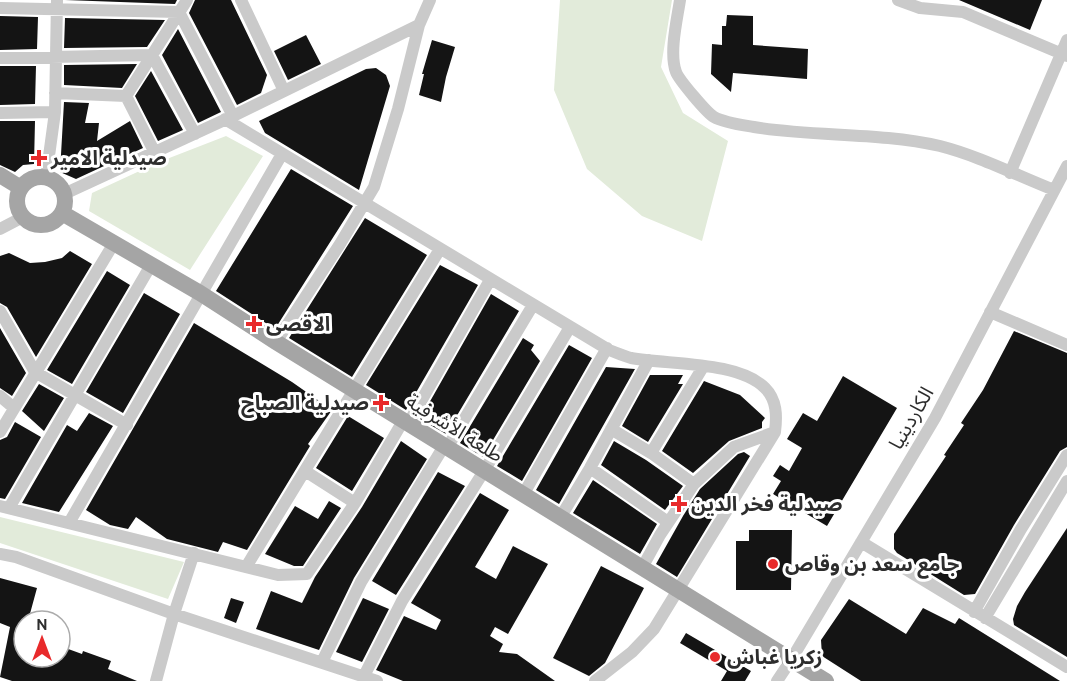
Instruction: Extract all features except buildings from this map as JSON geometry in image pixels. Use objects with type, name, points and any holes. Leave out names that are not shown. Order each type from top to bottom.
[{"type":"main road","points":[[0,175],[21,188]]},
{"type":"main road","points":[[46,178],[57,183],[64,194],[62,213],[51,223],[43,225],[29,222],[17,206],[18,193],[32,179],[46,178]]},
{"type":"main road","name":"طلعة الأشرفية","points":[[62,213],[200,293],[826,681]]},
{"type":"street","points":[[126,96],[187,0]]},
{"type":"street","points":[[241,0],[284,91]]},
{"type":"street","points":[[276,342],[374,187],[419,25],[430,0]]},
{"type":"street","points":[[680,0],[674,43],[676,73],[695,98],[714,117],[742,125],[774,130],[873,137],[939,146],[984,160],[1054,190]]},
{"type":"street","points":[[898,0],[920,8],[963,12],[1064,55]]},
{"type":"street","points":[[0,8],[57,5],[180,12]]},
{"type":"street","points":[[46,178],[55,112],[57,5]]},
{"type":"street","points":[[180,12],[229,118],[282,154],[607,348],[630,357],[719,368],[739,373],[755,380],[767,389],[774,401],[777,417],[775,432],[654,629],[632,652],[595,681]]},
{"type":"street","points":[[64,194],[229,118],[419,25]]},
{"type":"street","points":[[1010,173],[1064,55],[1067,40]]},
{"type":"street","points":[[0,58],[152,55]]},
{"type":"street","points":[[152,55],[195,134]]},
{"type":"street","points":[[55,93],[126,96]]},
{"type":"street","points":[[126,96],[155,153]]},
{"type":"street","points":[[0,113],[55,112]]},
{"type":"street","points":[[69,523],[282,154]]},
{"type":"street","name":"الكاردينيا","points":[[777,681],[935,418],[1067,166]]},
{"type":"street","points":[[0,229],[23,217]]},
{"type":"street","points":[[0,432],[114,243]]},
{"type":"street","points":[[246,567],[440,249]]},
{"type":"street","points":[[151,266],[75,396],[5,507],[278,575],[307,574],[406,422],[490,280]]},
{"type":"street","points":[[322,662],[361,582],[532,305]]},
{"type":"street","points":[[0,311],[35,372],[127,425]]},
{"type":"street","points":[[990,312],[1067,345]]},
{"type":"street","points":[[363,676],[402,601],[484,471],[570,327]]},
{"type":"street","points":[[523,495],[607,348]]},
{"type":"street","points":[[560,518],[649,360]]},
{"type":"street","points":[[651,453],[703,367]]},
{"type":"street","points":[[0,396],[15,408]]},
{"type":"street","points":[[611,429],[651,453],[694,484]]},
{"type":"street","points":[[642,568],[668,522],[694,484],[734,447],[775,432]]},
{"type":"street","points":[[980,615],[1020,529],[1067,455]]},
{"type":"street","points":[[590,468],[668,522]]},
{"type":"street","points":[[305,471],[355,503]]},
{"type":"street","points":[[980,615],[1067,481]]},
{"type":"street","points":[[861,542],[1067,668]]},
{"type":"street","points":[[0,554],[16,556],[174,614],[377,681]]},
{"type":"street","points":[[156,681],[174,614],[194,554]]},
{"type":"green space","points":[[560,0],[672,0],[661,67],[683,113],[728,141],[702,241],[642,216],[587,169],[554,90]]},
{"type":"green space","points":[[226,136],[263,156],[190,270],[89,211],[92,193],[159,162]]},
{"type":"green space","points":[[0,517],[184,562],[168,599],[0,543]]},
{"type":"place","name":"صيدلية الامير","points":[[39,158]]},
{"type":"place","name":"الاقصى","points":[[254,324]]},
{"type":"place","name":"صيدلية الصباح","points":[[381,403]]},
{"type":"place","name":"صيدلية فخر الدين","points":[[679,504]]},
{"type":"place","name":"جامع سعد بن وقاص","points":[[773,564]]},
{"type":"place","name":"زكريا غباش","points":[[715,657]]}]
